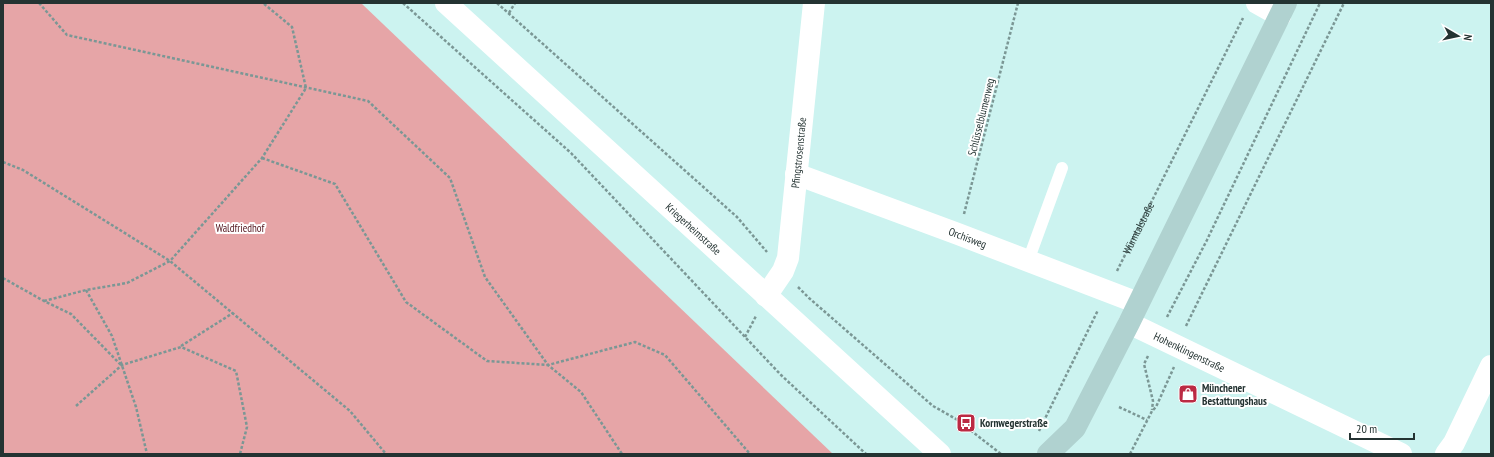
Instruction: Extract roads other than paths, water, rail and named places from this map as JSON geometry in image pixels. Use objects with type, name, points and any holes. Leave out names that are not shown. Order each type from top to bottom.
[{"type":"main road","points":[[1048,454],[1075,428],[1129,323],[1283,9]]},
{"type":"main road","points":[[1072,454],[1075,428]]},
{"type":"street","name":"Kriegerheimstraße","points":[[446,3],[940,454]]},
{"type":"street","name":"Pfingstrosenstraße","points":[[766,296],[783,271],[788,258],[814,3]]},
{"type":"street","points":[[1250,10],[1283,9]]},
{"type":"street","name":"Orchisweg","points":[[796,174],[1138,303]]},
{"type":"street","name":"Hohenklingenstraße","points":[[1129,323],[1400,454]]},
{"type":"street","points":[[1446,454],[1454,443],[1491,366]]},
{"type":"lane","points":[[1028,261],[1062,168]]},
{"type":"place","name":"Münchener Bestattungshaus","points":[[1188,394]]},
{"type":"place","name":"Kornwegerstraße","points":[[966,423]]},
{"type":"park label","name":"Waldfriedhof","points":[[240,228]]}]
